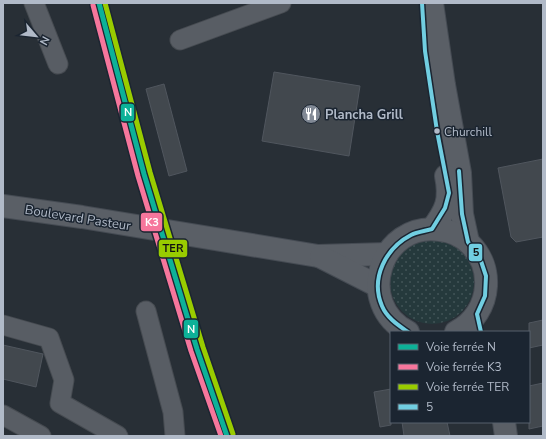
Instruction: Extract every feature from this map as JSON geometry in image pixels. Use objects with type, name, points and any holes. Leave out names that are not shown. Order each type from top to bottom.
[{"type":"main road","points":[[422,3],[425,51],[448,193],[448,199],[444,210],[432,229]]},
{"type":"main road","points":[[432,3],[444,85],[460,173],[462,214],[468,242]]},
{"type":"main road","name":"Boulevard Pasteur","points":[[5,206],[102,220],[318,256]]},
{"type":"main road","points":[[406,331],[397,325],[386,311],[379,295],[378,286],[380,269],[387,254],[399,241],[414,232],[432,229],[451,232],[468,242],[480,258],[486,276],[485,296],[479,323],[466,325],[457,331]]},
{"type":"main road","points":[[318,256],[387,254]]},
{"type":"main road","points":[[318,256],[378,286]]},
{"type":"main road","points":[[490,423],[492,436]]},
{"type":"main road","points":[[504,423],[506,436]]},
{"type":"street","points":[[34,3],[58,64]]},
{"type":"street","points":[[180,40],[281,3]]},
{"type":"street","points":[[146,310],[173,412],[174,435]]},
{"type":"street","points":[[3,325],[50,338],[64,380],[60,403],[118,436]]},
{"type":"street","points":[[3,415],[41,436]]},
{"type":"green space","points":[[424,240],[440,240],[456,247],[467,258],[474,274],[474,290],[471,298],[462,312],[456,317],[440,324],[424,324],[408,317],[397,306],[390,290],[390,274],[397,258],[408,247]]},
{"type":"building","name":"Plancha Grill","points":[[274,72],[360,86],[349,156],[262,141]]},
{"type":"building","points":[[164,84],[187,171],[169,176],[146,89]]},
{"type":"building","points":[[543,159],[543,237],[516,242],[511,237],[498,168]]},
{"type":"building","points":[[543,320],[543,345],[530,348],[529,323]]},
{"type":"building","points":[[3,345],[43,354],[36,387],[3,379]]},
{"type":"building","points":[[543,383],[543,426],[529,429],[530,423],[530,386]]},
{"type":"building","points":[[390,389],[391,425],[380,427],[374,392]]},
{"type":"building","points":[[402,423],[447,423],[450,436],[404,436]]},
{"type":"rail line","name":"N","points":[[99,3],[144,174],[197,349],[227,436]]},
{"type":"rail line","name":"TER","points":[[105,3],[150,172],[203,347],[233,434]]},
{"type":"rail line","name":"K3","points":[[93,5],[138,176],[191,351],[221,436]]},
{"type":"transit line","name":"5","points":[[407,331],[390,318],[382,306],[378,285],[379,275],[388,256],[402,241],[413,234],[432,229],[445,208],[449,193],[437,131],[425,51],[422,3]]},
{"type":"transit line","name":"5","points":[[459,171],[462,214],[468,242],[480,258],[486,276],[485,296],[477,314],[481,331]]},
{"type":"place","name":"Plancha Grill","points":[[311,114]]},
{"type":"place","name":"Churchill","points":[[437,131]]}]
